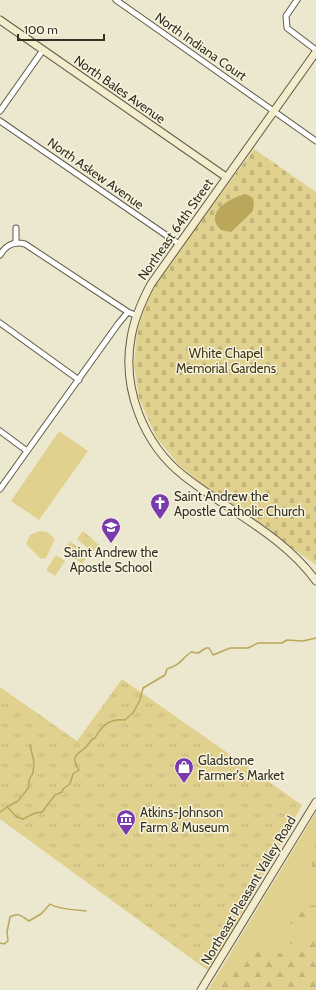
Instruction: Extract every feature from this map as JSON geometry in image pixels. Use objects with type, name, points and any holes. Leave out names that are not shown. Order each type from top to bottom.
[{"type":"street","name":"North Indiana Court","points":[[116,0],[316,141]]},
{"type":"street","points":[[297,0],[286,16],[287,28],[316,51]]},
{"type":"street","name":"North Bales Avenue","points":[[0,20],[226,177]]},
{"type":"street","points":[[0,111],[43,50]]},
{"type":"street","name":"Northeast 64th Street","points":[[316,51],[151,284],[137,316],[131,339],[129,359],[132,394],[144,424],[158,449],[184,476],[291,553],[316,581]]},
{"type":"street","name":"North Askew Avenue","points":[[0,121],[179,244]]},
{"type":"street","points":[[16,228],[16,243]]},
{"type":"street","points":[[0,255],[5,248],[16,243],[25,244],[128,312],[137,316]]},
{"type":"street","points":[[0,489],[128,312]]},
{"type":"street","points":[[0,323],[79,380]]},
{"type":"street","points":[[0,431],[27,451]]},
{"type":"street","name":"Northeast Pleasant Valley Road","points":[[201,990],[316,802]]},
{"type":"green space","name":"White Chapel Memorial Gardens","points":[[254,149],[316,192],[316,565],[208,489],[179,465],[156,437],[139,398],[134,365],[137,331],[149,295],[168,266]]},
{"type":"green space","points":[[59,431],[88,451],[39,520],[11,501]]},
{"type":"green space","points":[[39,531],[47,532],[55,539],[46,558],[41,559],[26,544],[30,535]]},
{"type":"green space","points":[[83,531],[99,545],[92,552],[77,539]]},
{"type":"green space","points":[[70,541],[88,556],[82,564],[64,550]]},
{"type":"green space","points":[[56,555],[65,561],[55,576],[46,570]]},
{"type":"green space","points":[[122,679],[302,805],[210,972],[0,819],[0,687],[77,741]]},
{"type":"green space","points":[[316,812],[316,990],[208,990]]},
{"type":"green space","points":[[316,835],[316,880],[310,873],[315,850],[314,836]]},
{"type":"green space","points":[[316,905],[316,920],[298,924],[288,922],[287,917],[299,908]]},
{"type":"green space","points":[[294,936],[316,941],[316,990],[220,990],[229,970],[244,955],[258,950],[267,950],[286,954],[295,953],[298,947],[291,944],[288,939]]},
{"type":"shaded area","points":[[246,194],[253,198],[254,206],[252,212],[231,232],[221,230],[216,224],[215,218],[217,212],[226,202]]},
{"type":"waterway","points":[[0,812],[7,807],[17,817],[23,819],[35,813],[42,812],[55,795],[62,792],[63,789],[70,784],[73,774],[79,770],[75,762],[77,754],[86,747],[92,739],[95,738],[107,723],[115,720],[125,720],[133,713],[140,700],[143,688],[165,675],[167,669],[178,664],[191,652],[198,653],[206,648],[209,648],[213,655],[230,648],[248,648],[258,643],[282,643],[287,640],[303,641],[316,638]]},
{"type":"waterway","points":[[7,807],[18,801],[29,787],[29,780],[33,773],[34,762],[30,745]]},
{"type":"waterway","points":[[0,943],[4,944],[8,941],[7,932],[10,917],[20,915],[29,921],[41,914],[50,904],[72,910],[86,911]]},
{"type":"place","name":"Saint Andrew the Apostle Catholic Church","points":[[160,520]]},
{"type":"place","name":"Saint Andrew the Apostle School","points":[[111,544]]},
{"type":"place","name":"Gladstone Farmer's Market","points":[[184,784]]},
{"type":"place","name":"Atkins-Johnson Farm & Museum","points":[[126,836]]}]
